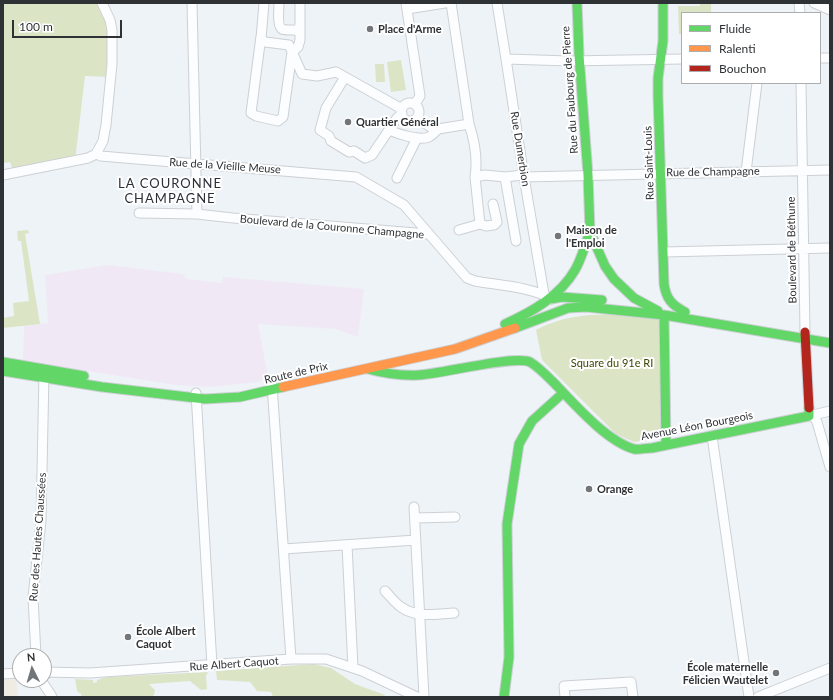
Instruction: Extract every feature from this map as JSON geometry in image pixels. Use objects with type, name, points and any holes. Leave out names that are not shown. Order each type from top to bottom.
[{"type":"main road","name":"Rue du Faubourg de Pierre","points":[[577,3],[579,60],[588,175],[590,232]]},
{"type":"main road","name":"Rue Saint-Louis","points":[[663,3],[662,59],[658,78],[664,284],[669,302],[685,312]]},
{"type":"main road","name":"Route de Prix","points":[[366,366],[454,341],[513,321],[565,284],[575,270],[590,232]]},
{"type":"main road","points":[[590,232],[605,266],[614,279],[634,298],[664,315]]},
{"type":"main road","name":"Route de Prix","points":[[548,297],[562,297],[583,304]]},
{"type":"main road","points":[[523,325],[548,308],[550,305],[548,297]]},
{"type":"main road","name":"Route de Prix","points":[[3,362],[102,387],[196,395],[208,399],[240,397],[366,366],[455,349],[498,335],[552,313],[583,304]]},
{"type":"main road","points":[[583,304],[648,306],[805,336],[830,343]]},
{"type":"main road","points":[[583,304],[805,336],[830,336]]},
{"type":"main road","points":[[664,315],[666,445]]},
{"type":"main road","name":"Boulevard de Béthune","points":[[805,336],[811,415]]},
{"type":"main road","name":"Avenue Léon Bourgeois","points":[[366,366],[399,376],[420,375],[498,363],[519,361],[529,362],[544,373],[579,409],[614,440],[635,449],[652,448],[811,415]]},
{"type":"main road","name":"Route de Prix","points":[[3,371],[44,373]]},
{"type":"main road","points":[[504,697],[509,658],[507,524],[519,444],[532,421],[563,392]]},
{"type":"street","points":[[96,154],[103,141],[106,125],[112,64],[112,30],[110,20],[102,3]]},
{"type":"street","points":[[192,3],[194,164],[197,214]]},
{"type":"street","points":[[264,3],[251,113],[256,116],[278,121],[283,117],[292,52],[298,48],[300,40],[300,3]]},
{"type":"street","points":[[280,3],[280,27],[282,29],[297,30],[300,26]]},
{"type":"street","points":[[415,104],[420,96],[407,6],[445,3]]},
{"type":"street","points":[[451,3],[469,124],[474,138],[478,160],[475,177],[480,224]]},
{"type":"street","name":"Rue Dumerbion","points":[[497,3],[524,176],[548,297]]},
{"type":"street","points":[[814,3],[830,10]]},
{"type":"street","points":[[260,36],[265,42],[289,45],[302,74],[317,76],[336,72],[402,112],[406,119],[412,120],[417,118]]},
{"type":"street","points":[[506,59],[681,59]]},
{"type":"street","points":[[344,77],[326,108],[320,130],[329,136],[331,141],[349,152],[354,151],[365,158],[372,155],[407,103],[415,104],[419,109],[419,115],[417,118]]},
{"type":"street","points":[[746,172],[757,84]]},
{"type":"street","name":"Boulevard de Béthune","points":[[801,84],[805,336]]},
{"type":"street","points":[[417,118],[432,128],[438,129],[469,124]]},
{"type":"street","points":[[389,130],[424,139],[430,137],[438,129]]},
{"type":"street","points":[[397,178],[417,138]]},
{"type":"street","name":"Rue de la Vieille Meuse","points":[[3,175],[88,158],[96,154],[101,156],[356,177],[404,205],[428,234]]},
{"type":"street","name":"Rue de Champagne","points":[[475,177],[485,175],[505,177],[830,170]]},
{"type":"street","points":[[505,177],[516,241]]},
{"type":"street","points":[[459,230],[480,224],[486,226],[494,225],[497,222],[493,204]]},
{"type":"street","name":"Boulevard de la Couronne Champagne","points":[[139,213],[197,214],[428,234],[467,278],[475,281],[532,291],[548,297]]},
{"type":"street","points":[[663,252],[830,248]]},
{"type":"street","name":"Rue des Hautes Chaussées","points":[[36,648],[33,597],[42,521],[44,373]]},
{"type":"street","points":[[272,388],[291,659]]},
{"type":"street","points":[[196,395],[212,665]]},
{"type":"street","name":"Avenue Léon Bourgeois","points":[[811,415],[830,411]]},
{"type":"street","points":[[811,415],[817,422],[830,467]]},
{"type":"street","points":[[712,436],[749,697]]},
{"type":"street","points":[[414,507],[424,697]]},
{"type":"street","points":[[415,518],[455,517]]},
{"type":"street","points":[[284,549],[416,540]]},
{"type":"street","points":[[347,545],[353,668]]},
{"type":"street","points":[[385,591],[401,607],[410,612],[420,614],[454,612]]},
{"type":"street","name":"Rue Albert Caquot","points":[[52,672],[90,673],[291,659],[326,659],[353,668],[417,697]]},
{"type":"street","points":[[758,697],[830,668]]},
{"type":"street","points":[[565,697],[564,686],[631,682],[633,697]]},
{"type":"street","points":[[46,688],[52,697]]},
{"type":"shaded area","points":[[108,265],[183,274],[187,279],[222,283],[223,277],[364,289],[358,337],[336,329],[258,324],[268,377],[258,382],[211,387],[176,385],[23,361],[24,326],[48,323],[45,275]]},
{"type":"shaded area","points":[[12,679],[12,688],[17,688],[18,697],[3,697],[3,680]]},
{"type":"green space","points":[[3,3],[102,3],[110,20],[111,77],[85,76],[75,161],[14,173],[10,162],[3,163]]},
{"type":"green space","points":[[700,3],[711,3],[711,12],[681,12],[681,34],[679,34],[678,6],[700,6]]},
{"type":"green space","points":[[401,60],[406,90],[391,92],[387,62]]},
{"type":"green space","points":[[375,64],[384,64],[385,82],[376,82]]},
{"type":"green space","points":[[28,230],[29,233],[25,234],[40,324],[3,328],[3,318],[14,316],[13,303],[29,301],[21,241],[18,241],[17,231]]},
{"type":"green space","name":"Square du 91e RI","points":[[614,314],[659,318],[661,438],[634,442],[616,434],[542,360],[536,330],[546,325],[574,317]]},
{"type":"green space","points":[[313,664],[331,668],[355,684],[385,695],[384,697],[273,697],[271,692],[257,691],[250,682],[217,680],[216,671]]},
{"type":"green space","points":[[208,672],[206,676],[207,689],[201,690],[190,681],[149,684],[155,690],[152,697],[82,697],[77,691],[75,679],[93,680],[93,683],[107,677]]},
{"type":"traffic: fast","points":[[577,3],[579,55],[588,175],[590,232],[605,266],[614,279],[634,298],[658,311]]},
{"type":"traffic: fast","points":[[663,3],[663,41],[658,78],[658,96],[664,284],[666,294],[670,301],[685,312]]},
{"type":"traffic: fast","points":[[505,324],[535,308],[562,288],[575,270],[582,256],[590,232]]},
{"type":"traffic: fast","points":[[551,299],[562,297],[602,300]]},
{"type":"traffic: fast","points":[[515,328],[568,308],[586,307],[664,315],[830,343]]},
{"type":"traffic: fast","points":[[664,315],[666,445]]},
{"type":"traffic: fast","points":[[368,369],[393,374],[419,375],[509,361],[530,362],[544,373],[603,431],[613,439],[634,449],[652,448],[809,416],[809,408]]},
{"type":"traffic: fast","points":[[3,362],[84,376]]},
{"type":"traffic: fast","points":[[3,371],[102,387],[205,399],[240,397],[283,387]]},
{"type":"traffic: fast","points":[[504,697],[509,657],[507,524],[519,444],[532,421],[563,393]]},
{"type":"traffic: slow","points":[[283,387],[455,349],[515,328]]},
{"type":"traffic: jam","points":[[805,332],[809,408]]},
{"type":"place","name":"Place d'Arme","points":[[370,29]]},
{"type":"place","name":"Quartier Général","points":[[348,122]]},
{"type":"place","name":"Maison de l'Emploi","points":[[558,236]]},
{"type":"place","name":"Orange","points":[[589,489]]},
{"type":"place","name":"École Albert Caquot","points":[[128,637]]},
{"type":"place","name":"École maternelle Félicien Wautelet","points":[[776,673]]},
{"type":"district","name":"LA COURONNE CHAMPAGNE","points":[[170,192]]}]
